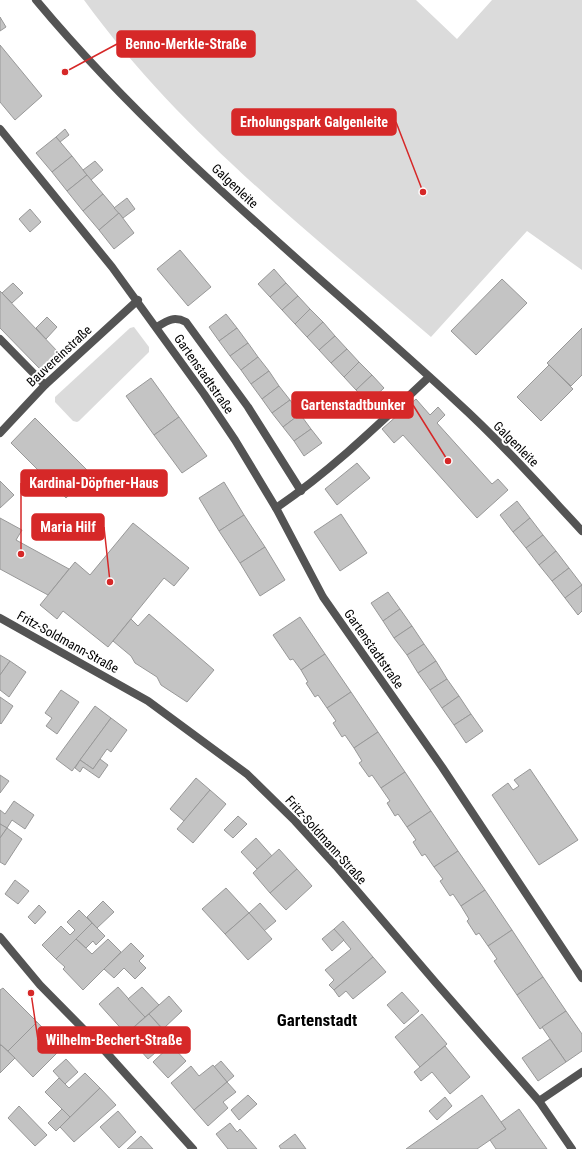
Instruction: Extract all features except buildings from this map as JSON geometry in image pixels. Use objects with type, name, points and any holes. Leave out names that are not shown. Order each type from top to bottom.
[{"type":"street","name":"Galgenleite","points":[[36,0],[80,50],[130,103],[216,186],[429,377],[504,448],[582,531]]},
{"type":"street","name":"Gartenstadtstraße","points":[[0,129],[138,300],[235,440],[276,508],[323,597],[442,767],[582,978]]},
{"type":"street","name":"Bauvereinstraße","points":[[0,433],[45,385],[138,300]]},
{"type":"street","name":"Gartenstadtstraße","points":[[157,327],[170,319],[179,318],[186,322],[248,407],[301,491]]},
{"type":"street","points":[[0,339],[45,385]]},
{"type":"street","points":[[276,508],[301,491],[340,459],[429,377]]},
{"type":"street","name":"Fritz-Soldmann-Straße","points":[[0,618],[148,701],[247,774],[295,821],[336,866],[436,984],[540,1100],[572,1149]]},
{"type":"street","points":[[0,938],[40,985],[105,1051],[193,1149]]},
{"type":"street","points":[[540,1100],[582,1072]]},
{"type":"shaded area","points":[[84,0],[416,0],[457,39],[492,0],[582,0],[582,270],[527,231],[431,337],[293,219],[203,137],[121,48]]},
{"type":"shaded area","points":[[134,327],[149,347],[149,352],[79,421],[73,421],[55,402],[55,397],[130,328]]},
{"type":"place","name":"Benno-Merkle-Straße","points":[[65,72]]},
{"type":"place","name":"Erholungspark Galgenleite","points":[[423,192]]},
{"type":"place","name":"Gartenstadtbunker","points":[[448,461]]},
{"type":"place","name":"Kardinal-Döpfner-Haus","points":[[21,554]]},
{"type":"place","name":"Maria Hilf","points":[[110,582]]},
{"type":"place","name":"Wilhelm-Bechert-Straße","points":[[31,993]]},
{"type":"district","name":"Gartenstadt","points":[[317,1020]]}]
